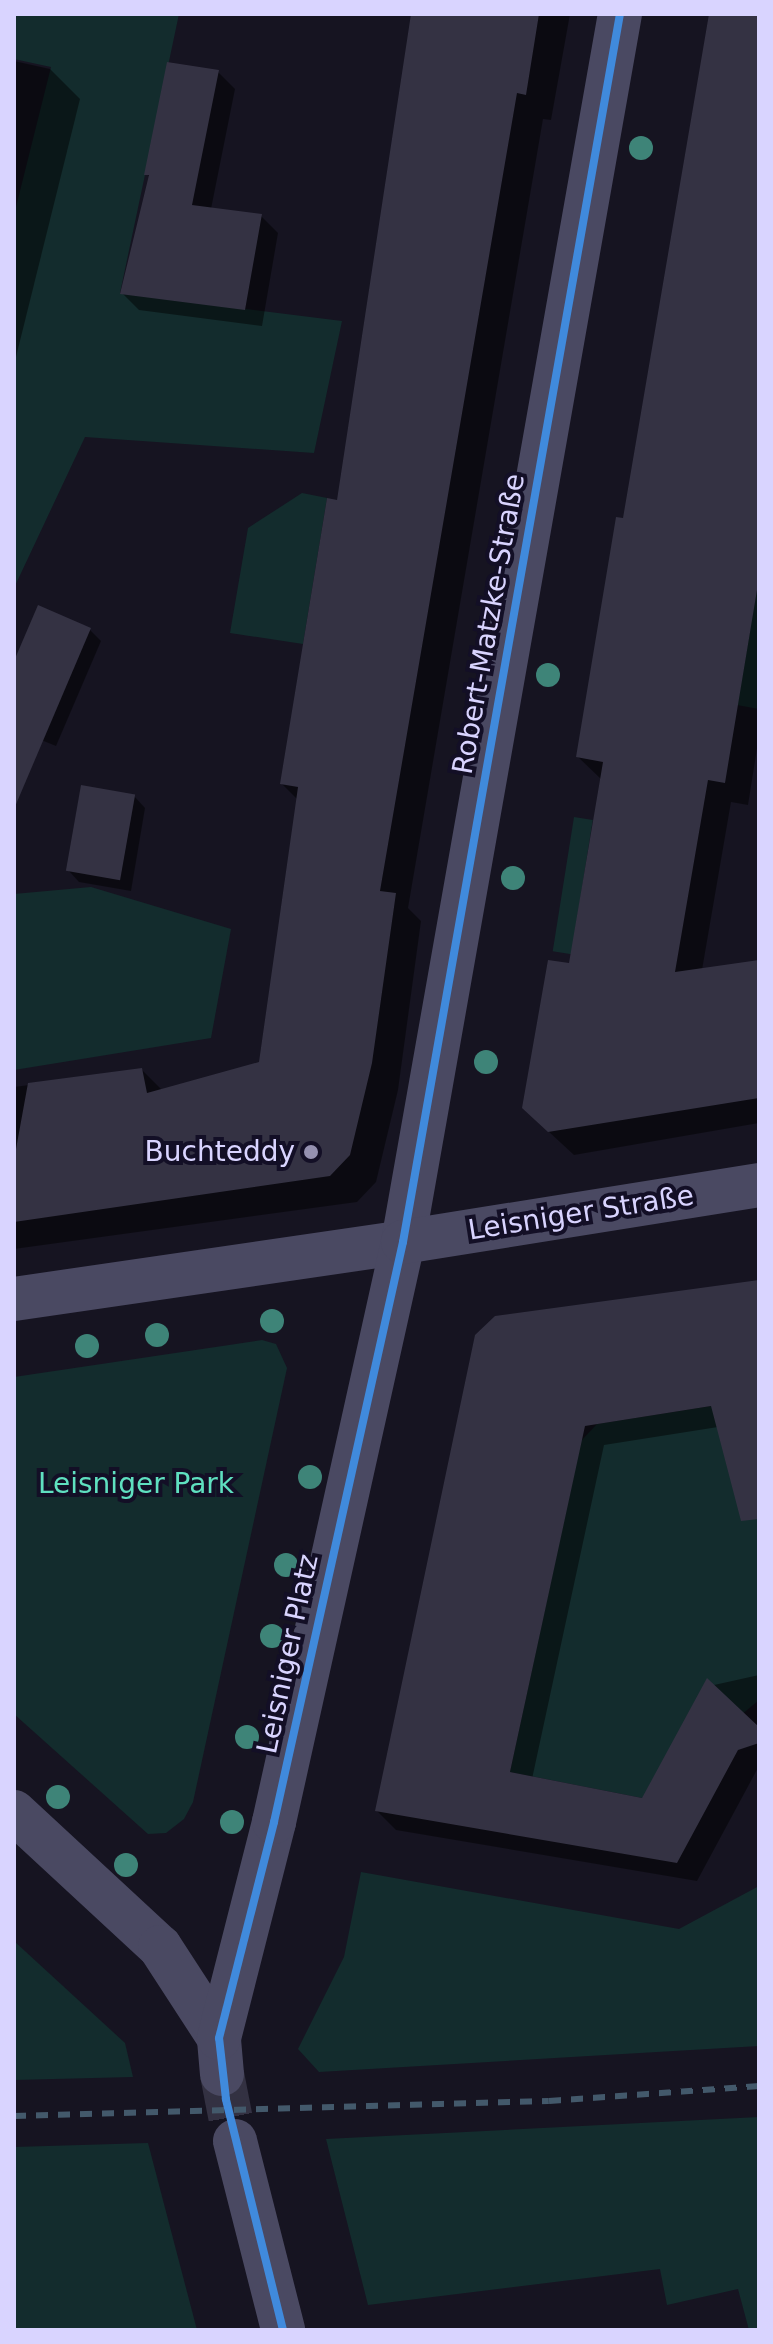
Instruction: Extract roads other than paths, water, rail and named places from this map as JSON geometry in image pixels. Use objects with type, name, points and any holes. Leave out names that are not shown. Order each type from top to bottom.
[{"type":"street","name":"Robert-Matzke-Straße","points":[[403,1242],[620,14]]},
{"type":"street","name":"Leisniger Straße","points":[[403,1242],[759,1185]]},
{"type":"street","points":[[14,1299],[403,1242]]},
{"type":"street","name":"Leisniger Platz","points":[[14,1812],[160,1947],[220,2056],[403,1242]]},
{"type":"street","points":[[235,2141],[283,2330]]},
{"type":"tunnel","points":[[222,2074],[235,2141]]},
{"type":"railway","points":[[14,2116],[549,2101],[759,2086]]},
{"type":"place","name":"Buchteddy","points":[[311,1152]]},
{"type":"park label","name":"Leisniger Park","points":[[136,1484]]}]
